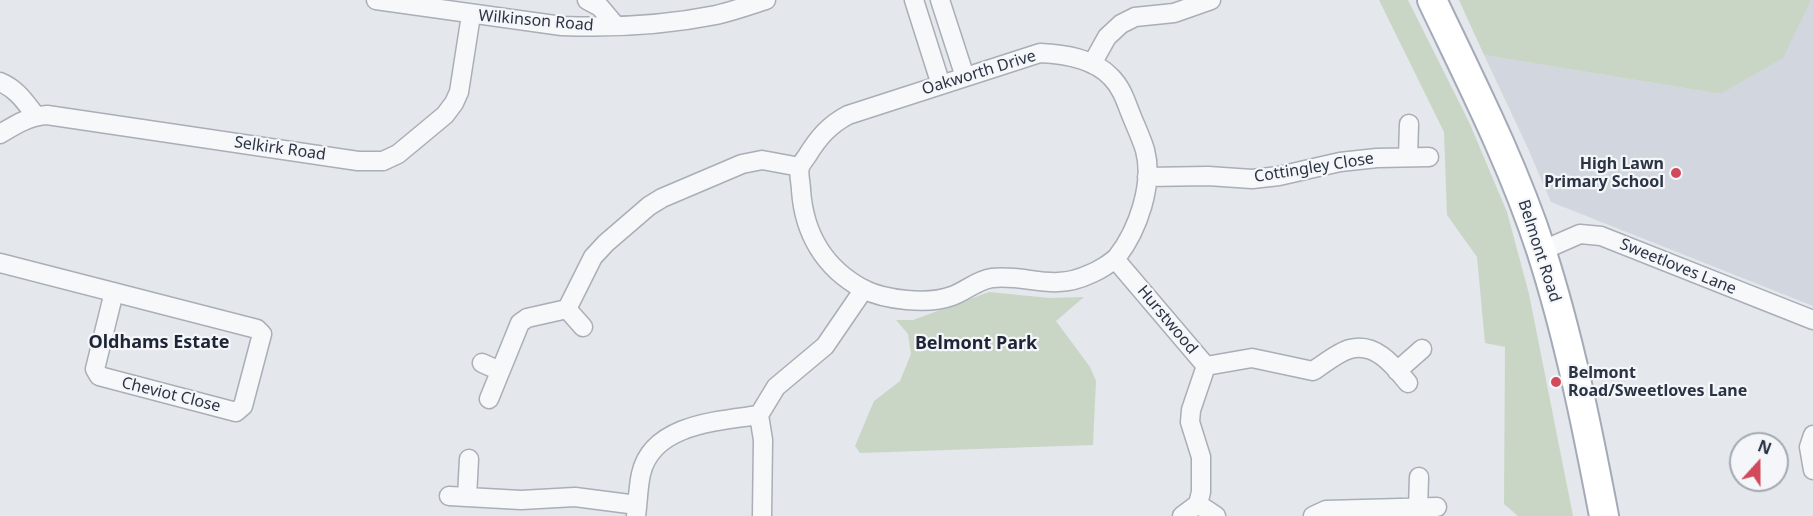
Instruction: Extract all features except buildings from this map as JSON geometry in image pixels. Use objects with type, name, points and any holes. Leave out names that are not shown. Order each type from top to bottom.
[{"type":"main road","name":"Belmont Road","points":[[1432,0],[1496,136],[1541,251],[1579,386],[1605,516]]},
{"type":"street","name":"Wilkinson Road","points":[[376,0],[562,26],[616,26],[718,14],[766,0]]},
{"type":"street","points":[[586,0],[600,7],[616,26]]},
{"type":"street","points":[[914,0],[941,85]]},
{"type":"street","points":[[940,0],[965,77]]},
{"type":"street","points":[[1092,64],[1107,37],[1121,24],[1136,17],[1174,13],[1211,0]]},
{"type":"street","name":"Selkirk Road","points":[[0,134],[36,116],[47,115],[358,160],[383,161],[398,154],[454,104],[459,92],[471,15]]},
{"type":"street","name":"Oakworth Drive","points":[[1040,53],[1060,54],[1092,64],[1110,75],[1121,90],[1145,152],[1147,177],[1142,207],[1129,237],[1115,259],[1091,274],[1067,282],[1044,283],[1004,277],[990,278],[977,282],[950,297],[928,300],[894,298],[864,289],[840,272],[823,254],[810,235],[803,211],[800,167],[817,139],[832,123],[848,115],[941,85],[1040,53]]},
{"type":"street","points":[[0,82],[20,95],[36,116]]},
{"type":"street","points":[[1408,158],[1410,124]]},
{"type":"street","name":"Cottingley Close","points":[[1147,177],[1208,176],[1251,179],[1279,176],[1340,162],[1377,158],[1429,158]]},
{"type":"street","points":[[567,309],[593,257],[649,206],[662,198],[742,164],[762,160],[800,167]]},
{"type":"street","name":"Sweetloves Lane","points":[[1541,251],[1580,234],[1601,236],[1813,320]]},
{"type":"street","name":"Hurstwood","points":[[1115,259],[1206,366],[1191,410],[1190,422],[1201,457],[1201,492],[1198,504]]},
{"type":"street","name":"Cheviot Close","points":[[0,263],[114,292],[257,329],[262,334],[243,406],[236,412],[99,376],[95,369],[114,292]]},
{"type":"street","points":[[762,516],[763,440],[759,415],[776,387],[825,346],[864,289]]},
{"type":"street","points":[[567,309],[583,327]]},
{"type":"street","points":[[489,399],[520,323],[527,318],[567,309]]},
{"type":"street","points":[[1206,366],[1252,358],[1302,370],[1313,370],[1349,349],[1364,348],[1390,362],[1403,377],[1422,349]]},
{"type":"street","points":[[482,363],[500,370]]},
{"type":"street","points":[[449,496],[521,500],[575,497],[637,511],[641,473],[648,456],[659,444],[673,435],[702,423],[759,415]]},
{"type":"street","points":[[1813,435],[1809,447],[1813,470]]},
{"type":"street","points":[[467,497],[469,459]]},
{"type":"street","points":[[1418,508],[1419,477]]},
{"type":"street","points":[[1182,516],[1198,504],[1216,516]]},
{"type":"street","points":[[1313,516],[1326,510],[1437,507]]},
{"type":"shaded area","name":"High Lawn Primary School","points":[[1813,0],[1813,306],[1551,202],[1484,55],[1720,94]]},
{"type":"green space","points":[[1379,0],[1408,0],[1469,122],[1507,212],[1529,294],[1573,516],[1518,516],[1504,504],[1505,347],[1485,343],[1477,257],[1447,215],[1444,132]]},
{"type":"green space","points":[[1459,0],[1811,0],[1783,58],[1720,94],[1484,55]]},
{"type":"green space","points":[[989,292],[1049,298],[1084,297],[1056,321],[1090,367],[1096,381],[1093,445],[860,453],[855,446],[874,401],[900,381],[911,354],[908,334],[896,320],[913,320]]},
{"type":"place","name":"High Lawn Primary School","points":[[1676,173]]},
{"type":"place","name":"Belmont Road/Sweetloves Lane","points":[[1556,382]]},
{"type":"district","name":"Oldhams Estate","points":[[159,343]]},
{"type":"district","name":"Belmont Park","points":[[976,344]]}]
